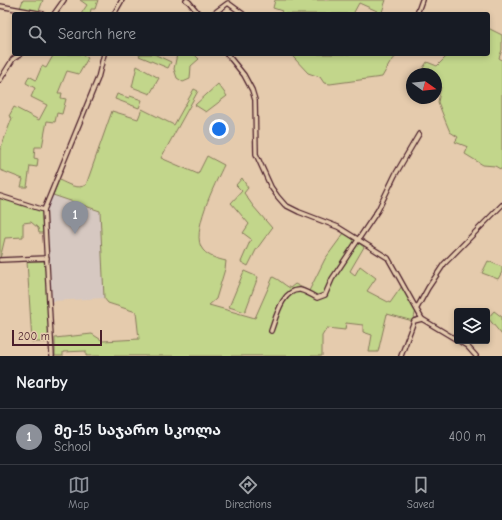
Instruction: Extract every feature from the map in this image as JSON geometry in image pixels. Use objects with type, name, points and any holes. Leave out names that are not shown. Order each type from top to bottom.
[{"type":"street","points":[[55,12],[64,0]]},
{"type":"street","points":[[115,12],[122,0]]},
{"type":"street","points":[[186,0],[190,2],[198,12]]},
{"type":"street","points":[[418,12],[422,0]]},
{"type":"street","points":[[216,12],[228,3],[240,12]]},
{"type":"street","points":[[0,6],[32,12]]},
{"type":"street","points":[[0,80],[13,59],[18,56]]},
{"type":"street","points":[[52,356],[44,210],[98,78],[104,56]]},
{"type":"street","points":[[229,56],[244,75],[252,90],[255,100],[256,154],[271,187],[278,197],[286,205],[298,212],[338,227],[388,258],[422,319],[454,338]]},
{"type":"street","points":[[271,331],[284,297],[291,292],[300,290],[317,298],[325,294],[357,240],[378,210],[419,134]]},
{"type":"street","points":[[0,196],[44,210]]},
{"type":"street","points":[[401,356],[417,310],[428,288],[444,264],[502,205]]},
{"type":"street","points":[[0,260],[47,258]]},
{"type":"street","points":[[414,321],[422,319]]},
{"type":"street","points":[[464,344],[476,356]]},
{"type":"shaded area","points":[[53,195],[100,211],[104,298],[52,301],[47,207]]},
{"type":"green space","points":[[23,0],[43,0],[39,11],[20,8]]},
{"type":"green space","points":[[80,0],[98,0],[95,9],[91,9],[90,12],[82,12],[87,5]]},
{"type":"green space","points":[[275,0],[386,0],[382,12],[376,12],[377,11],[359,3],[354,12],[281,12],[282,11],[273,8]]},
{"type":"green space","points":[[490,29],[502,35],[502,50],[499,58],[502,60],[502,170],[495,166],[483,165],[465,154],[468,147],[455,142],[458,137],[450,132],[439,104],[442,104],[442,68],[423,68],[427,62],[437,66],[447,56],[490,56]]},
{"type":"green space","points":[[53,56],[85,56],[88,58],[79,74],[67,71],[58,93],[62,93],[61,98],[66,99],[62,114],[57,113],[55,122],[47,121],[42,147],[35,147],[34,158],[38,159],[37,167],[30,166],[27,187],[21,187],[23,179],[0,170],[0,150],[12,118],[9,116],[14,107],[39,120],[47,105],[31,97],[35,88],[26,83],[29,76],[36,80],[42,66],[46,68]]},
{"type":"green space","points":[[139,56],[158,56],[171,62],[168,68]]},
{"type":"green space","points":[[177,56],[196,56],[199,59],[191,66],[190,79],[183,82],[177,78],[174,69]]},
{"type":"green space","points":[[292,56],[396,56],[390,63],[382,77],[330,84],[324,83],[320,77],[308,73]]},
{"type":"green space","points":[[137,66],[159,78],[150,94],[132,87]]},
{"type":"green space","points":[[218,84],[227,96],[206,112],[195,105]]},
{"type":"green space","points":[[194,89],[198,91],[161,158],[198,174],[207,156],[224,165],[205,208],[199,232],[203,250],[211,256],[226,261],[216,299],[209,305],[255,318],[273,277],[290,288],[295,284],[309,291],[325,259],[344,233],[364,247],[350,271],[355,275],[360,266],[376,278],[367,291],[390,303],[402,286],[416,310],[413,321],[387,314],[378,352],[369,352],[372,335],[363,332],[363,325],[346,323],[345,330],[327,328],[322,336],[322,356],[86,356],[86,351],[63,352],[63,356],[55,356],[55,338],[92,334],[103,341],[139,339],[136,312],[108,303],[104,298],[100,211],[53,195],[59,180],[76,187],[86,185],[112,111],[138,119],[142,109],[174,125]]},
{"type":"green space","points":[[117,94],[142,100],[139,108],[115,99]]},
{"type":"green space","points":[[242,178],[248,188],[244,193],[272,228],[256,250],[248,266],[241,262],[251,239],[243,233],[249,224],[231,203],[242,191],[236,185]]},
{"type":"green space","points":[[0,198],[43,211],[44,233],[39,233],[38,228],[31,222],[23,223],[23,237],[5,238],[0,259]]},
{"type":"green space","points":[[27,261],[44,261],[46,263],[50,342],[32,342]]},
{"type":"green space","points":[[488,261],[502,267],[502,272],[498,279],[482,273]]},
{"type":"green space","points":[[244,271],[258,277],[245,312],[229,307]]},
{"type":"green space","points":[[494,311],[502,317],[502,335],[490,320],[490,316]]},
{"type":"place","name":"მე-15 საჯარო სკოლა","points":[[75,234]]}]
